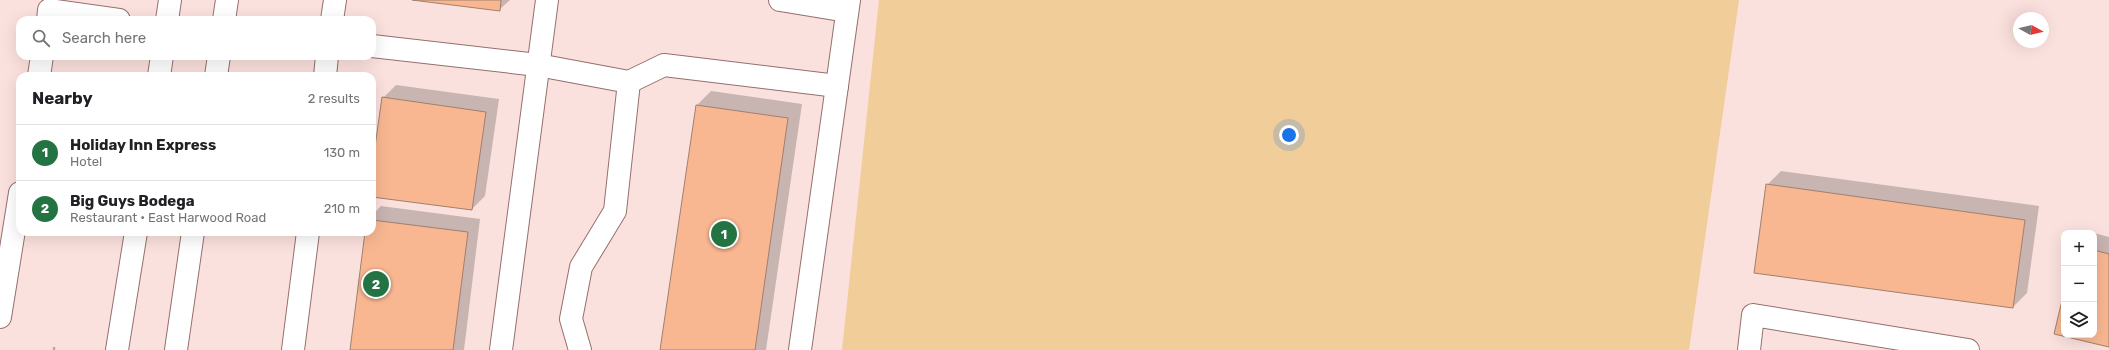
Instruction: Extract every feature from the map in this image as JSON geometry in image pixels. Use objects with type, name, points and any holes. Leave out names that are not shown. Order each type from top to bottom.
[{"type":"main road","points":[[168,16],[170,0]]},
{"type":"main road","points":[[225,16],[227,0]]},
{"type":"main road","points":[[333,16],[335,0]]},
{"type":"main road","points":[[501,350],[547,0]]},
{"type":"main road","points":[[780,0],[848,6],[800,350]]},
{"type":"main road","points":[[49,10],[91,16]]},
{"type":"main road","points":[[376,46],[538,65],[629,82],[664,64],[837,86]]},
{"type":"main road","points":[[40,72],[41,60]]},
{"type":"main road","points":[[160,72],[161,60]]},
{"type":"main road","points":[[217,72],[218,60]]},
{"type":"main road","points":[[325,72],[327,60]]},
{"type":"main road","points":[[580,350],[571,319],[581,267],[615,211],[629,82]]},
{"type":"main road","points":[[0,317],[16,218]]},
{"type":"main road","points":[[117,350],[135,236]]},
{"type":"main road","points":[[176,350],[192,236]]},
{"type":"main road","points":[[293,350],[307,236]]},
{"type":"main road","points":[[1749,350],[1753,315],[1968,350]]},
{"type":"shaded area","points":[[879,0],[1739,0],[1689,350],[842,350]]},
{"type":"building","points":[[412,0],[501,0],[500,11]]},
{"type":"building","points":[[382,97],[486,112],[472,210],[376,198],[376,140]]},
{"type":"building","points":[[696,105],[788,118],[755,350],[660,350]]},
{"type":"building","points":[[1766,184],[2025,220],[2013,308],[1754,273]]},
{"type":"building","points":[[376,220],[468,232],[453,350],[350,350],[364,236],[376,236]]},
{"type":"building","points":[[2097,251],[2109,254],[2109,347],[2071,338],[2097,338]]},
{"type":"building","points":[[2061,305],[2061,336],[2054,334]]},
{"type":"place","name":"Holiday Inn Express","points":[[724,234]]},
{"type":"place","name":"Big Guys Bodega","points":[[376,284]]}]
